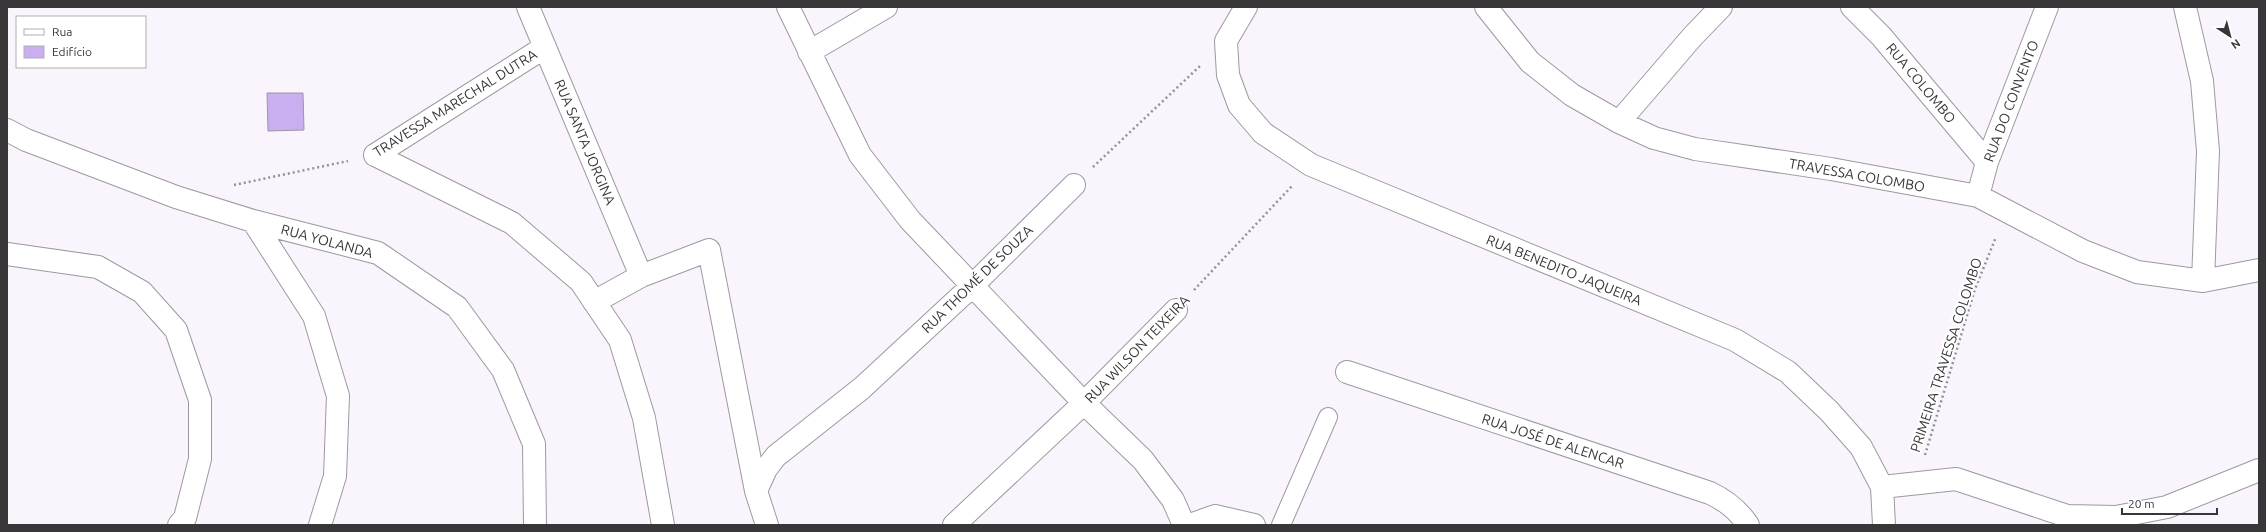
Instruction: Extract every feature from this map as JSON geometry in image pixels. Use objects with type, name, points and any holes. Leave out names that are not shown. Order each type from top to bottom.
[{"type":"street","points":[[788,7],[808,52],[860,155],[910,220],[1084,403],[1143,460],[1173,500],[1184,525]]},
{"type":"street","points":[[808,52],[886,7]]},
{"type":"street","points":[[1226,41],[1246,7]]},
{"type":"street","name":"TRAVESSA COLOMBO","points":[[1486,7],[1491,16],[1530,62],[1572,95],[1619,122],[1654,138],[1695,148],[1831,169],[1978,196],[2083,251],[2138,272],[2203,281],[2259,270]]},
{"type":"street","points":[[1619,122],[1693,36],[1721,7]]},
{"type":"street","name":"RUA COLOMBO","points":[[1852,7],[1881,36],[1987,162]]},
{"type":"street","name":"RUA DO CONVENTO","points":[[1978,196],[1987,162],[2048,7]]},
{"type":"street","points":[[2185,7],[2202,81],[2208,151],[2203,281]]},
{"type":"street","name":"RUA SANTA JORGINA","points":[[531,8],[545,47],[641,276]]},
{"type":"street","name":"RUA BENEDITO JAQUEIRA","points":[[1226,41],[1228,75],[1239,105],[1263,132],[1311,165],[1735,340],[1788,372],[1829,411],[1861,447],[1882,487],[1884,525]]},
{"type":"street","name":"TRAVESSA MARECHAL DUTRA","points":[[375,155],[545,47]]},
{"type":"street","name":"RUA YOLANDA","points":[[7,130],[26,140],[176,198],[253,221],[378,254],[457,307],[503,370],[534,444],[535,525]]},
{"type":"street","points":[[375,155],[512,223],[581,282],[620,340],[644,418],[663,525]]},
{"type":"street","name":"RUA THOMÉ DE SOUZA","points":[[756,491],[766,469],[776,456],[862,388],[972,286],[1074,185]]},
{"type":"street","points":[[253,221],[314,316],[338,396],[334,476],[320,525]]},
{"type":"street","points":[[594,302],[641,276],[709,250],[756,491],[767,525]]},
{"type":"street","points":[[7,254],[98,267],[142,292],[176,330],[200,400],[200,459],[185,518],[179,525]]},
{"type":"street","name":"RUA WILSON TEIXEIRA","points":[[954,525],[1084,403],[1176,310]]},
{"type":"street","name":"RUA JOSÉ DE ALENCAR","points":[[1346,372],[1710,493],[1724,500],[1734,508],[1748,525]]},
{"type":"street","points":[[1882,487],[1956,479],[2067,516],[2116,517],[2166,507],[2259,470]]},
{"type":"street","points":[[1173,500],[1215,516],[1254,525]]},
{"type":"street","points":[[1190,525],[1215,516]]},
{"type":"lane","points":[[1281,525],[1328,417]]},
{"type":"path","points":[[1074,185],[1226,41]]},
{"type":"path","name":"TRAVESSA MARECHAL DUTRA","points":[[230,186],[375,155]]},
{"type":"path","name":"RUA WILSON TEIXEIRA","points":[[1176,310],[1311,165]]},
{"type":"path","name":"PRIMEIRA TRAVESSA COLOMBO","points":[[1916,483],[1975,289],[2006,211]]},
{"type":"building","points":[[267,93],[303,93],[304,130],[268,131]]}]
